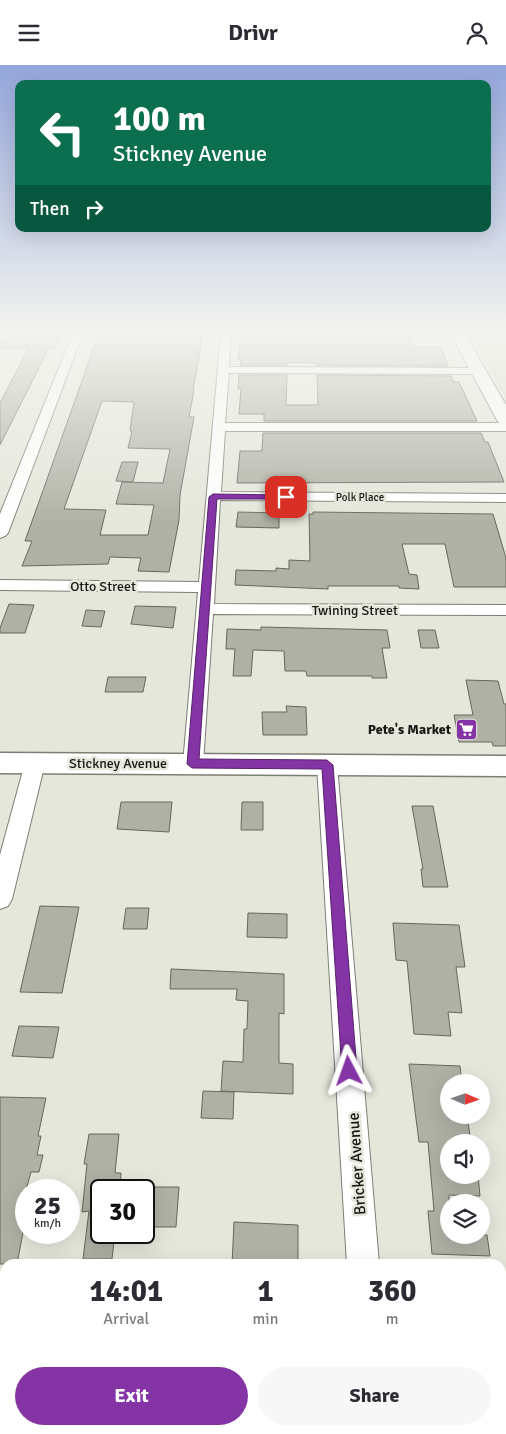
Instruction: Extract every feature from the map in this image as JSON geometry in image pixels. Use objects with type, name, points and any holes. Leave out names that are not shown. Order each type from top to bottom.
[{"type":"main road","points":[[493,397],[506,420]]},
{"type":"street","points":[[0,533],[53,397]]},
{"type":"street","points":[[192,764],[221,397]]},
{"type":"street","points":[[218,427],[506,427]]},
{"type":"street","name":"Polk Place","points":[[213,497],[506,499]]},
{"type":"street","name":"Otto Street","points":[[0,585],[206,587]]},
{"type":"street","name":"Twining Street","points":[[204,609],[506,610]]},
{"type":"street","name":"Stickney Avenue","points":[[0,763],[506,766]]},
{"type":"street","points":[[0,899],[35,763]]},
{"type":"street","name":"Bricker Avenue","points":[[327,765],[364,1259]]},
{"type":"building","points":[[3,397],[24,397],[0,445],[0,403]]},
{"type":"building","points":[[76,397],[193,397],[189,417],[194,417],[180,495],[179,520],[169,572],[138,571],[141,558],[110,557],[108,564],[22,566],[32,541],[25,541]],"holes":[[[102,401],[134,402],[130,431],[132,431],[128,448],[170,449],[163,483],[122,482],[116,504],[154,505],[148,535],[100,535],[106,510],[64,509]]]},
{"type":"building","points":[[240,397],[286,397],[286,405],[318,405],[318,397],[466,397],[477,421],[264,421],[264,414],[239,414]]},
{"type":"building","points":[[263,433],[481,433],[485,442],[488,442],[504,482],[237,483],[240,451],[262,451]]},
{"type":"building","points":[[122,462],[138,462],[133,482],[116,481]]},
{"type":"building","points":[[238,512],[279,513],[279,528],[236,527]]},
{"type":"building","points":[[313,512],[493,514],[506,558],[506,587],[454,587],[445,544],[402,544],[409,574],[417,575],[419,589],[399,588],[399,586],[328,586],[328,589],[235,585],[236,570],[276,571],[276,568],[289,569],[289,560],[310,561],[309,514],[313,514]]},
{"type":"building","points":[[9,604],[34,605],[25,633],[0,633]]},
{"type":"building","points":[[135,606],[176,607],[173,628],[131,624]]},
{"type":"building","points":[[86,610],[105,611],[101,627],[82,626]]},
{"type":"building","points":[[261,627],[387,630],[390,648],[382,648],[387,678],[372,678],[372,676],[307,676],[306,671],[285,671],[284,651],[253,650],[251,676],[233,676],[235,649],[226,649],[227,629],[261,630]]},
{"type":"building","points":[[418,630],[435,630],[439,648],[421,648]]},
{"type":"building","points":[[108,677],[146,677],[143,692],[105,692]]},
{"type":"building","points":[[466,680],[498,681],[504,704],[506,704],[506,746],[493,746],[492,742],[459,742],[454,715],[473,715]]},
{"type":"building","points":[[286,706],[306,707],[307,735],[263,735],[262,712],[287,712]]},
{"type":"building","points":[[121,802],[172,802],[169,832],[117,829]]},
{"type":"building","points":[[242,802],[263,802],[263,830],[241,830]]},
{"type":"building","points":[[412,806],[433,806],[448,887],[423,887],[421,869],[423,869]]},
{"type":"building","points":[[40,906],[79,907],[62,993],[20,992]]},
{"type":"building","points":[[126,908],[149,908],[147,929],[123,929]]},
{"type":"building","points":[[248,913],[287,914],[287,938],[247,937]]},
{"type":"building","points":[[393,923],[459,925],[465,967],[456,967],[462,1013],[448,1012],[451,1036],[414,1034],[407,961],[396,960]]},
{"type":"building","points":[[171,969],[284,974],[284,1014],[279,1013],[279,1063],[293,1064],[293,1094],[221,1091],[223,1061],[243,1062],[244,1029],[247,1029],[248,1001],[236,1000],[237,989],[170,989]]},
{"type":"building","points":[[19,1026],[59,1027],[53,1058],[12,1056]]},
{"type":"building","points":[[409,1064],[460,1066],[461,1074],[440,1074],[440,1124],[468,1124],[470,1134],[440,1134],[440,1184],[479,1184],[480,1194],[440,1194],[440,1244],[488,1244],[490,1256],[432,1254],[428,1211],[434,1211],[428,1142],[419,1142]]},
{"type":"building","points":[[203,1091],[234,1092],[233,1119],[201,1118]]},
{"type":"building","points":[[0,1097],[46,1098],[38,1136],[41,1136],[37,1155],[43,1155],[39,1172],[31,1172],[29,1179],[15,1179],[15,1244],[21,1244],[18,1259],[0,1259]]},
{"type":"building","points":[[89,1134],[119,1134],[115,1173],[121,1173],[121,1179],[90,1179],[90,1244],[114,1244],[112,1259],[83,1259],[89,1211],[82,1212],[87,1164],[84,1164]]},
{"type":"building","points":[[155,1187],[179,1187],[176,1227],[155,1227]]},
{"type":"building","points":[[234,1222],[298,1225],[298,1259],[232,1259]]},
{"type":"place","name":"Pete's Market","points":[[467,729]]},
{"type":"route","points":[[286,497],[213,497],[192,764],[327,765],[349,1071]]}]
